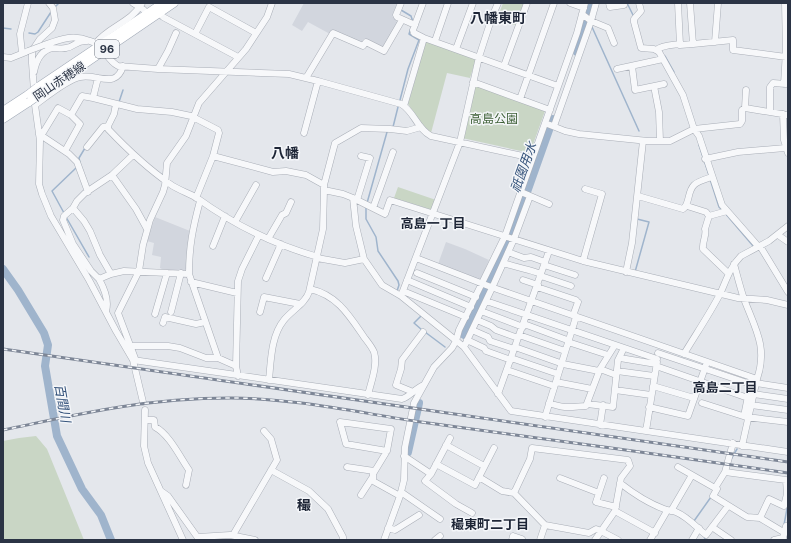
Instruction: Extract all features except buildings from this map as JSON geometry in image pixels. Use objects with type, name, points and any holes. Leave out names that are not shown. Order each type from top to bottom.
[{"type":"main road","name":"岡山赤穂線","points":[[3,111],[14,108],[31,100],[37,88],[98,45],[163,3]]},
{"type":"main road","name":"岡山赤穂線","points":[[98,45],[174,3]]},
{"type":"main road","name":"岡山赤穂線","points":[[3,119],[14,108]]},
{"type":"street","points":[[25,52],[20,34],[28,3]]},
{"type":"street","points":[[37,88],[32,63],[32,51],[40,39],[52,28],[55,20],[53,8],[49,3]]},
{"type":"street","points":[[133,3],[141,5],[147,14]]},
{"type":"street","points":[[143,402],[132,346],[118,313],[138,271],[147,229],[163,192],[166,181],[167,163],[186,136],[199,102],[246,49],[267,17],[272,3]]},
{"type":"street","points":[[401,3],[396,15],[397,17],[415,25]]},
{"type":"street","points":[[423,3],[415,25],[414,33],[424,38],[456,48],[558,86]]},
{"type":"street","points":[[435,41],[448,3]]},
{"type":"street","points":[[456,48],[473,3]]},
{"type":"street","points":[[402,294],[460,142],[479,57],[498,3]]},
{"type":"street","points":[[504,66],[527,3]]},
{"type":"street","points":[[520,99],[554,3]]},
{"type":"street","points":[[570,3],[587,16],[608,28],[614,42]]},
{"type":"street","points":[[464,347],[486,301],[488,286],[510,237],[526,194],[532,158],[550,125],[576,55],[587,16],[596,3]]},
{"type":"street","points":[[609,3],[610,7],[624,5]]},
{"type":"street","points":[[639,3],[641,11],[634,18],[634,22],[641,48],[657,49],[668,45],[671,46],[733,40],[733,50],[786,57]]},
{"type":"street","points":[[678,3],[680,44]]},
{"type":"street","points":[[690,3],[693,44]]},
{"type":"street","points":[[715,42],[718,3]]},
{"type":"street","points":[[98,45],[101,37],[133,15],[141,5]]},
{"type":"street","points":[[770,111],[770,87],[773,83],[786,84],[786,6]]},
{"type":"street","points":[[195,34],[209,7],[256,33]]},
{"type":"street","points":[[159,12],[163,17],[238,57]]},
{"type":"street","points":[[550,125],[550,110],[558,86],[576,55],[587,16]]},
{"type":"street","points":[[306,78],[333,33],[363,46],[366,42],[384,51],[402,20]]},
{"type":"street","points":[[158,69],[176,33]]},
{"type":"street","points":[[3,57],[11,58],[44,45],[72,37],[81,37],[98,45],[112,62],[123,66],[158,69],[286,74],[394,101],[404,106],[421,128],[431,136],[532,158]]},
{"type":"street","points":[[404,106],[424,38]]},
{"type":"street","points":[[98,45],[81,40],[68,48],[54,48],[40,55],[35,65],[37,88],[31,100],[40,135],[38,175],[42,194],[51,216],[71,245],[102,284],[108,305],[106,311]]},
{"type":"street","points":[[657,49],[682,94],[694,129],[699,136],[710,178],[725,211],[757,247],[788,292]]},
{"type":"street","points":[[617,69],[663,59]]},
{"type":"street","points":[[31,100],[74,79],[87,76],[107,80],[117,78],[123,66]]},
{"type":"street","points":[[632,66],[636,90],[664,84]]},
{"type":"street","points":[[93,98],[98,78]]},
{"type":"street","points":[[304,133],[318,81]]},
{"type":"street","points":[[473,82],[550,110]]},
{"type":"street","points":[[654,86],[659,112],[660,141]]},
{"type":"street","points":[[550,125],[565,131],[579,134],[643,141],[670,141],[694,129],[740,124],[742,121],[742,110],[745,108],[746,90]]},
{"type":"street","points":[[71,115],[82,96],[137,108],[193,116],[218,130],[219,132],[213,156],[198,199],[189,251],[189,274],[191,282],[218,358]]},
{"type":"street","points":[[87,146],[103,127],[108,126],[114,114],[116,104]]},
{"type":"street","points":[[40,135],[58,108],[71,115],[80,124],[64,150]]},
{"type":"street","points":[[706,159],[738,152],[787,150],[783,125],[786,114],[745,108]]},
{"type":"street","points":[[108,126],[108,129],[133,155],[166,181],[259,235],[295,251],[317,258],[345,263],[364,260]]},
{"type":"street","points":[[269,380],[274,341],[278,329],[285,319],[307,297],[310,289],[323,228],[324,188],[335,143],[361,128],[390,129],[407,132],[421,128]]},
{"type":"street","points":[[40,135],[64,150],[77,162],[88,192]]},
{"type":"street","points":[[626,272],[632,243],[643,141]]},
{"type":"street","points":[[369,206],[392,152]]},
{"type":"street","points":[[133,155],[112,175],[85,193],[77,201],[73,208],[64,216],[63,220],[71,245],[116,331],[135,361],[402,399],[408,397],[416,388],[424,384]]},
{"type":"street","points":[[213,156],[273,172],[286,171],[306,175],[324,188],[355,199],[385,214],[390,200],[583,261],[720,294],[744,299],[767,300],[788,305]]},
{"type":"street","points":[[361,156],[370,158],[355,199],[356,226],[364,260],[382,285],[402,294],[466,317]]},
{"type":"street","points":[[112,175],[136,209],[147,229]]},
{"type":"street","points":[[686,206],[689,193],[694,184],[710,178]]},
{"type":"street","points":[[235,222],[256,185]]},
{"type":"street","points":[[583,261],[602,194],[585,189]]},
{"type":"street","points":[[526,194],[532,198],[549,204]]},
{"type":"street","points":[[384,540],[404,480],[405,447],[414,404],[434,367],[452,348],[459,330],[476,297],[488,286],[504,263],[508,252],[510,237],[526,194]]},
{"type":"street","points":[[638,196],[683,209],[686,206],[706,212],[709,216]]},
{"type":"street","points":[[268,239],[282,215],[286,213],[291,202]]},
{"type":"street","points":[[73,208],[90,231],[100,255],[111,274]]},
{"type":"street","points":[[709,216],[725,211]]},
{"type":"street","points":[[213,246],[225,216]]},
{"type":"street","points":[[709,216],[705,229],[706,232],[703,248],[728,273]]},
{"type":"street","points":[[684,354],[720,294],[728,273],[734,264],[741,256],[778,235],[788,226]]},
{"type":"street","points":[[238,376],[236,366],[238,281],[242,269],[259,235]]},
{"type":"street","points":[[778,235],[788,242]]},
{"type":"street","points":[[266,278],[281,244]]},
{"type":"street","points":[[498,394],[549,251]]},
{"type":"street","points":[[508,252],[524,258],[531,257],[575,275]]},
{"type":"street","points":[[416,258],[532,302],[707,362],[754,381]]},
{"type":"street","points":[[504,263],[522,269],[527,268],[571,286]]},
{"type":"street","points":[[734,264],[744,299],[760,338],[760,366],[748,398],[742,446]]},
{"type":"street","points":[[99,279],[124,271],[189,274]]},
{"type":"street","points":[[155,314],[167,273]]},
{"type":"street","points":[[171,312],[181,273]]},
{"type":"street","points":[[417,273],[476,297]]},
{"type":"street","points":[[408,280],[471,307]]},
{"type":"street","points":[[523,280],[577,301],[574,313],[576,317],[545,417]]},
{"type":"street","points":[[191,282],[237,293]]},
{"type":"street","points":[[310,289],[329,296],[344,310],[374,351],[374,368],[368,395]]},
{"type":"street","points":[[402,294],[464,347],[510,411],[788,452]]},
{"type":"street","points":[[260,312],[264,297],[300,304]]},
{"type":"street","points":[[486,301],[657,360],[700,381],[748,398]]},
{"type":"street","points":[[481,311],[608,355]]},
{"type":"street","points":[[163,323],[165,317],[196,324],[205,322]]},
{"type":"street","points":[[477,320],[491,326],[496,330],[566,351]]},
{"type":"street","points":[[472,330],[488,337],[490,341],[562,363],[616,373],[654,376]]},
{"type":"street","points":[[413,392],[396,384],[401,369],[402,360],[423,332]]},
{"type":"street","points":[[467,340],[484,348],[486,351],[558,374]]},
{"type":"street","points":[[587,404],[599,370],[615,345]]},
{"type":"street","points":[[646,431],[659,345]]},
{"type":"street","points":[[132,346],[168,346],[180,348],[206,358],[218,358],[236,366]]},
{"type":"street","points":[[549,403],[558,407],[568,408],[586,406],[587,404],[614,407],[618,360],[624,348]]},
{"type":"street","points":[[620,358],[657,360],[705,368],[788,388]]},
{"type":"street","points":[[649,407],[688,416],[707,362]]},
{"type":"street","points":[[507,370],[555,384],[592,389]]},
{"type":"street","points":[[746,416],[751,405],[754,381]]},
{"type":"street","points":[[653,386],[694,398]]},
{"type":"street","points":[[615,390],[651,395]]},
{"type":"street","points":[[753,394],[788,399]]},
{"type":"street","points":[[702,403],[746,416],[788,422]]},
{"type":"street","points":[[600,425],[603,405]]},
{"type":"street","points":[[751,405],[788,410]]},
{"type":"street","points":[[145,410],[145,454],[149,467],[183,540]]},
{"type":"street","points":[[145,420],[154,420],[155,426],[167,438],[189,470],[186,485]]},
{"type":"street","points":[[361,496],[386,451],[391,429],[340,422],[346,444],[386,451]]},
{"type":"street","points":[[233,535],[277,460],[271,439],[264,430]]},
{"type":"street","points":[[450,438],[431,474],[425,481],[456,504],[472,513]]},
{"type":"street","points":[[733,444],[725,472],[715,488],[717,489],[713,496],[746,517],[760,518],[784,531],[783,538],[778,539]]},
{"type":"street","points":[[446,445],[484,466]]},
{"type":"street","points":[[436,464],[474,485],[494,448]]},
{"type":"street","points":[[514,493],[530,459],[532,448],[628,460],[630,466],[620,483],[615,509],[596,540]]},
{"type":"street","points":[[404,456],[431,474]]},
{"type":"street","points":[[347,467],[373,475]]},
{"type":"street","points":[[678,467],[715,488]]},
{"type":"street","points":[[271,470],[309,491],[319,500],[328,509],[343,536],[343,540]]},
{"type":"street","points":[[725,472],[786,480],[787,494],[784,506],[769,499],[760,518]]},
{"type":"street","points":[[373,475],[373,481],[400,494],[440,519]]},
{"type":"street","points":[[650,540],[692,475]]},
{"type":"street","points":[[479,477],[502,491],[514,493],[545,525],[589,533],[596,530],[602,530],[618,540]]},
{"type":"street","points":[[560,478],[599,493]]},
{"type":"street","points":[[604,478],[596,502],[615,509],[654,533]]},
{"type":"street","points":[[620,483],[636,496],[669,511],[674,510],[706,534],[728,506]]},
{"type":"street","points":[[160,490],[168,496],[198,538],[233,535],[255,540]]},
{"type":"street","points":[[388,528],[395,530],[420,514]]},
{"type":"street","points":[[540,540],[545,525]]},
{"type":"street","points":[[712,527],[731,540]]},
{"type":"street","points":[[692,540],[699,528]]},
{"type":"street","points":[[512,540],[514,536],[522,539]]},
{"type":"shaded area","points":[[304,3],[398,3],[392,16],[398,23],[382,48],[363,39],[362,43],[330,34],[308,22],[302,31],[292,25]]},
{"type":"shaded area","points":[[155,217],[190,231],[186,269],[184,271],[160,268],[161,257],[152,255],[154,243],[147,241]]},
{"type":"shaded area","points":[[446,242],[489,260],[481,279],[478,280],[438,264]]},
{"type":"green space","points":[[503,3],[526,3],[517,26],[497,19]]},
{"type":"green space","points":[[426,41],[476,59],[470,78],[447,73],[431,133],[423,126],[408,104]]},
{"type":"green space","name":"高島公園","points":[[476,84],[543,108],[545,111],[530,153],[462,138]]},
{"type":"green space","points":[[398,187],[436,200],[432,210],[394,198]]},
{"type":"green space","points":[[36,436],[47,449],[84,540],[3,540],[3,441]]},
{"type":"waterway","points":[[55,7],[59,3]]},
{"type":"waterway","name":"祇園用水","points":[[577,52],[592,3]]},
{"type":"waterway","points":[[627,3],[634,17]]},
{"type":"waterway","points":[[401,10],[411,16],[413,22]]},
{"type":"waterway","points":[[29,33],[35,34],[38,32],[51,12]]},
{"type":"waterway","points":[[592,27],[639,131]]},
{"type":"waterway","points":[[3,28],[11,29]]},
{"type":"waterway","points":[[400,100],[408,69],[419,40],[409,34],[411,28]]},
{"type":"waterway","points":[[665,56],[674,72]]},
{"type":"waterway","points":[[119,102],[123,90]]},
{"type":"waterway","points":[[393,127],[398,107]]},
{"type":"waterway","name":"祇園用水","points":[[464,335],[510,240],[553,119]]},
{"type":"waterway","points":[[367,203],[387,132]]},
{"type":"waterway","points":[[699,145],[709,175]]},
{"type":"waterway","points":[[80,163],[79,158],[85,148]]},
{"type":"waterway","points":[[64,213],[52,191],[76,168]]},
{"type":"waterway","points":[[710,179],[721,209]]},
{"type":"waterway","points":[[366,207],[366,219],[376,237],[378,251],[398,281],[399,285],[397,291]]},
{"type":"waterway","points":[[725,213],[754,247]]},
{"type":"waterway","points":[[66,217],[89,257]]},
{"type":"waterway","points":[[635,272],[649,222],[637,219]]},
{"type":"waterway","name":"百間川","points":[[3,269],[18,290],[44,333],[48,345],[45,366],[57,436],[82,489],[101,515],[111,540]]},
{"type":"waterway","points":[[421,316],[414,323],[422,330]]},
{"type":"waterway","points":[[425,332],[445,347]]},
{"type":"waterway","name":"祇園用水","points":[[408,452],[419,403]]},
{"type":"waterway","points":[[730,461],[737,449]]},
{"type":"waterway","points":[[694,521],[711,497]]},
{"type":"waterway","points":[[784,525],[788,503]]},
{"type":"waterway","points":[[704,540],[706,536]]},
{"type":"railway","points":[[3,349],[788,462]]},
{"type":"railway","points":[[3,430],[91,412],[148,403],[176,400],[231,398],[278,400],[421,422],[788,473]]},
{"type":"district","name":"八幡東町","points":[[498,17]]},
{"type":"district","name":"八幡","points":[[285,152]]},
{"type":"district","name":"高島一丁目","points":[[433,223]]},
{"type":"district","name":"高島二丁目","points":[[725,387]]},
{"type":"district","name":"穝","points":[[304,504]]},
{"type":"district","name":"穝東町二丁目","points":[[490,524]]}]
